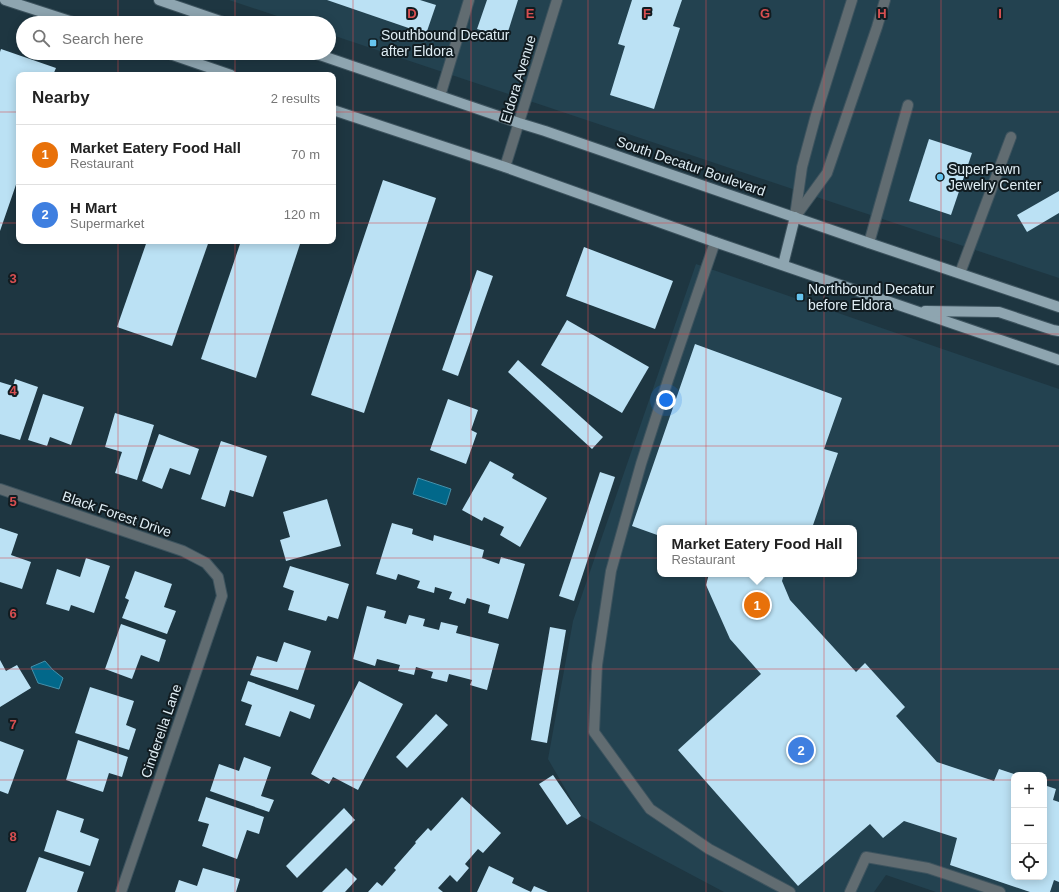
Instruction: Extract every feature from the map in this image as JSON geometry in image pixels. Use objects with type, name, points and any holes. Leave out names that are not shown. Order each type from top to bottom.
[{"type":"main road","points":[[5,0],[54,16]]},
{"type":"main road","points":[[158,0],[205,16]]},
{"type":"main road","points":[[187,60],[222,72]]},
{"type":"main road","name":"South Decatur Boulevard","points":[[335,60],[869,243],[1059,306]]},
{"type":"main road","points":[[336,111],[505,167],[715,242],[1059,360]]},
{"type":"main road","points":[[783,265],[795,217]]},
{"type":"main road","points":[[915,311],[999,312],[1059,331]]},
{"type":"street","points":[[440,96],[467,0]]},
{"type":"street","name":"Eldora Avenue","points":[[505,167],[557,0]]},
{"type":"street","points":[[795,217],[802,167],[816,114],[852,0]]},
{"type":"street","points":[[795,217],[827,173],[885,0]]},
{"type":"street","points":[[869,243],[908,105]]},
{"type":"street","points":[[960,273],[1011,137]]},
{"type":"street","points":[[715,242],[641,464],[611,570],[597,664],[594,732],[650,809],[709,849],[790,892]]},
{"type":"street","name":"Black Forest Drive","points":[[0,489],[183,551],[206,563],[218,577]]},
{"type":"street","name":"Cinderella Lane","points":[[121,892],[222,596],[218,577]]},
{"type":"street","points":[[850,892],[866,857],[928,868],[1000,892]]},
{"type":"shaded area","points":[[229,0],[1059,0],[1059,278],[336,36],[336,16],[277,16]]},
{"type":"shaded area","points":[[696,264],[1059,389],[1059,892],[936,892],[886,875],[874,892],[724,892],[581,816],[548,759],[573,621]]},
{"type":"water","points":[[418,478],[451,489],[446,505],[413,494]]},
{"type":"water","points":[[45,661],[63,678],[59,689],[38,683],[31,667]]},
{"type":"building","points":[[327,0],[420,0],[436,5],[426,34]]},
{"type":"building","points":[[487,0],[518,0],[506,38],[477,29]]},
{"type":"building","points":[[632,0],[682,0],[673,26],[680,28],[654,109],[610,95],[625,46],[618,44]]},
{"type":"building","points":[[1,49],[16,54],[16,60],[33,60],[56,68],[54,72],[16,72],[16,185],[0,231]]},
{"type":"building","name":"SuperPawn Jewelry Center","points":[[929,139],[972,153],[951,215],[909,201]]},
{"type":"building","points":[[383,180],[436,198],[364,413],[311,395]]},
{"type":"building","points":[[1059,191],[1059,213],[1027,232],[1017,215]]},
{"type":"building","points":[[146,244],[208,244],[172,346],[117,327]]},
{"type":"building","points":[[240,244],[300,244],[256,378],[201,359]]},
{"type":"building","points":[[584,247],[673,281],[655,329],[566,296]]},
{"type":"building","points":[[477,270],[493,276],[458,376],[442,370]]},
{"type":"building","points":[[567,320],[649,367],[622,413],[541,365]]},
{"type":"building","points":[[695,344],[842,398],[824,449],[838,453],[813,525],[657,525],[657,535],[632,526]]},
{"type":"building","points":[[518,360],[603,437],[592,449],[508,372]]},
{"type":"building","points":[[15,379],[38,387],[20,440],[0,434],[0,382],[13,386]]},
{"type":"building","points":[[43,394],[84,407],[71,445],[50,437],[47,446],[28,440]]},
{"type":"building","points":[[448,399],[478,410],[471,430],[477,433],[466,464],[430,450]]},
{"type":"building","points":[[115,413],[154,425],[137,480],[115,473],[122,452],[105,447]]},
{"type":"building","points":[[159,434],[199,449],[190,475],[170,468],[162,489],[142,481]]},
{"type":"building","points":[[221,441],[267,456],[253,497],[230,490],[225,507],[201,499]]},
{"type":"building","points":[[490,461],[514,474],[512,478],[547,498],[520,547],[500,535],[504,527],[484,517],[482,521],[462,510]]},
{"type":"building","points":[[600,472],[615,477],[574,601],[559,596]]},
{"type":"building","points":[[327,499],[341,546],[286,561],[280,540],[290,537],[283,512]]},
{"type":"building","points":[[392,523],[413,529],[412,534],[433,541],[434,535],[484,550],[482,558],[499,564],[501,557],[525,564],[508,619],[488,613],[490,605],[467,598],[465,604],[449,599],[452,592],[435,587],[434,593],[417,588],[420,581],[398,574],[396,580],[376,574]]},
{"type":"building","points":[[0,528],[18,534],[11,555],[31,562],[22,589],[0,582]]},
{"type":"building","points":[[86,558],[110,566],[94,613],[71,605],[69,611],[46,604],[57,569],[80,577]]},
{"type":"building","points":[[290,566],[349,584],[338,619],[328,616],[326,621],[288,610],[294,591],[283,587]]},
{"type":"building","points":[[135,571],[172,584],[164,607],[176,611],[167,634],[122,618],[129,600],[125,598]]},
{"type":"building","points":[[708,577],[783,577],[782,581],[790,600],[856,672],[865,663],[905,707],[896,716],[937,762],[994,781],[999,769],[1011,773],[1011,880],[1047,880],[1047,786],[1056,789],[1053,800],[1059,802],[1059,882],[1054,880],[1050,892],[1030,892],[950,865],[957,838],[904,821],[883,838],[870,824],[798,886],[678,750],[761,674],[730,639],[706,585]]},
{"type":"building","points":[[367,606],[386,611],[384,618],[406,624],[409,615],[425,619],[423,626],[439,630],[441,622],[458,626],[456,633],[499,644],[487,690],[470,685],[472,680],[449,674],[447,682],[431,678],[433,672],[416,667],[414,675],[398,671],[400,665],[377,659],[375,666],[353,659]]},
{"type":"building","points":[[121,624],[166,640],[159,662],[141,655],[132,679],[105,669]]},
{"type":"building","points":[[550,627],[566,630],[547,743],[531,740]]},
{"type":"building","points":[[284,642],[311,651],[298,690],[250,675],[257,656],[277,662]]},
{"type":"building","points":[[0,660],[6,671],[17,665],[31,688],[0,707]]},
{"type":"building","points":[[248,681],[315,705],[310,719],[290,711],[280,737],[245,725],[252,705],[241,701]]},
{"type":"building","points":[[359,681],[403,704],[358,790],[333,777],[329,784],[311,774]]},
{"type":"building","points":[[90,687],[134,701],[126,725],[136,729],[129,750],[75,733]]},
{"type":"building","points":[[436,714],[448,725],[407,768],[396,757]]},
{"type":"building","points":[[78,740],[128,757],[122,777],[109,773],[103,792],[66,780]]},
{"type":"building","points":[[0,741],[24,750],[8,794],[0,791]]},
{"type":"building","points":[[244,757],[271,767],[261,796],[274,800],[269,812],[210,791],[219,764],[239,771]]},
{"type":"building","points":[[553,775],[581,816],[567,825],[539,784]]},
{"type":"building","points":[[206,797],[264,817],[259,834],[247,830],[237,859],[202,846],[209,824],[198,821]]},
{"type":"building","points":[[462,797],[501,833],[483,853],[478,849],[465,864],[469,868],[457,882],[450,875],[438,888],[443,892],[368,892],[377,882],[382,886],[396,870],[394,868],[416,843],[415,842],[428,828],[431,831]]},
{"type":"building","points":[[344,808],[355,820],[297,878],[286,866]]},
{"type":"building","points":[[57,810],[84,819],[80,832],[99,839],[90,866],[44,851]]},
{"type":"building","points":[[39,857],[84,872],[77,892],[26,892]]},
{"type":"building","points":[[489,866],[514,878],[512,883],[531,892],[477,892]]},
{"type":"building","points":[[203,868],[240,879],[236,892],[175,892],[179,880],[197,886]]},
{"type":"building","points":[[346,868],[357,879],[345,892],[322,892]]},
{"type":"building","points":[[534,886],[548,892],[531,892]]},
{"type":"place","name":"Southbound Decatur after Eldora","points":[[373,43]]},
{"type":"place","name":"SuperPawn Jewelry Center","points":[[940,177]]},
{"type":"place","name":"Northbound Decatur before Eldora","points":[[800,297]]},
{"type":"place","name":"Market Eatery Food Hall","points":[[757,605]]},
{"type":"place","name":"H Mart","points":[[801,750]]}]
